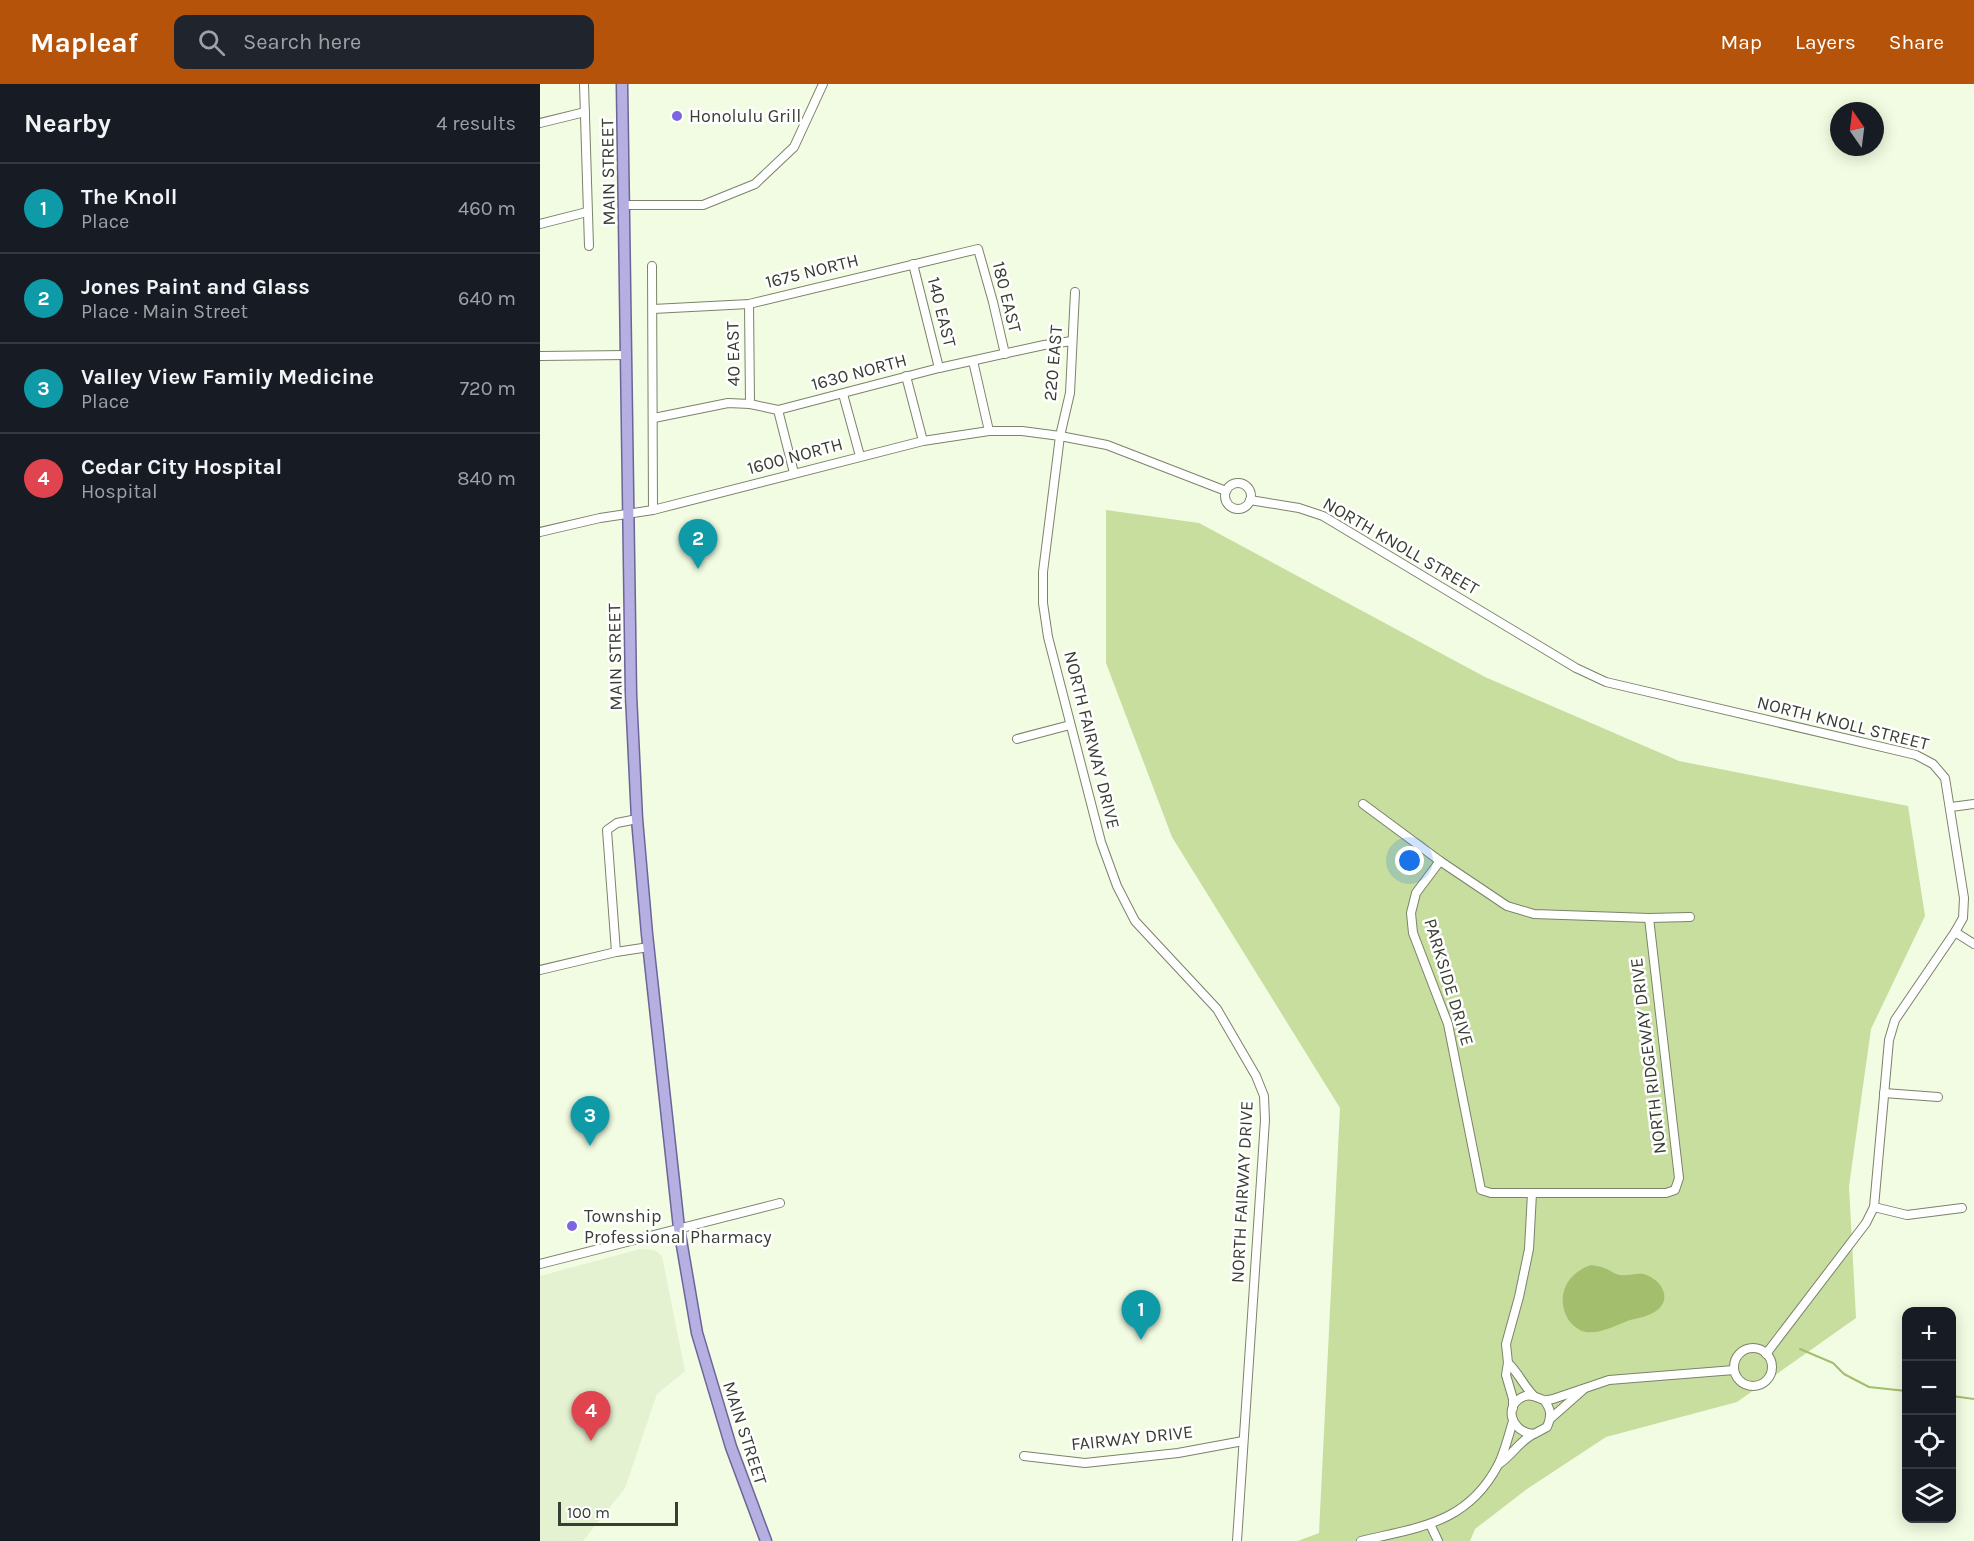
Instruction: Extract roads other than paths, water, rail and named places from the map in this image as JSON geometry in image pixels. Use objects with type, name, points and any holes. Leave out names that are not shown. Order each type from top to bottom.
[{"type":"main road","name":"MAIN STREET","points":[[622,84],[626,205],[631,695],[637,819],[649,947],[679,1228],[697,1333],[730,1445],[766,1541]]},
{"type":"street","points":[[584,84],[589,246]]},
{"type":"street","points":[[626,205],[703,205],[755,184],[794,147],[823,84]]},
{"type":"street","points":[[540,123],[585,112]]},
{"type":"street","points":[[540,224],[587,213]]},
{"type":"street","name":"1675 NORTH","points":[[653,309],[749,304],[978,249]]},
{"type":"street","name":"180 EAST","points":[[978,249],[1005,354]]},
{"type":"street","name":"140 EAST","points":[[913,264],[939,368]]},
{"type":"street","points":[[652,266],[653,510]]},
{"type":"street","name":"220 EAST","points":[[1060,436],[1070,393],[1075,292]]},
{"type":"street","name":"40 EAST","points":[[749,304],[750,404]]},
{"type":"street","name":"1630 NORTH","points":[[654,418],[728,403],[750,404],[778,410],[939,368],[1072,341]]},
{"type":"street","points":[[540,356],[627,355]]},
{"type":"street","points":[[973,361],[988,431]]},
{"type":"street","points":[[906,376],[923,441]]},
{"type":"street","points":[[843,394],[860,456]]},
{"type":"street","points":[[778,410],[794,473]]},
{"type":"street","name":"1600 NORTH","points":[[540,532],[653,510],[923,441],[988,431],[1022,431],[1060,436]]},
{"type":"street","name":"NORTH KNOLL STREET","points":[[1060,436],[1107,445],[1226,491]]},
{"type":"street","name":"NORTH FAIRWAY DRIVE","points":[[1060,436],[1043,572],[1043,603],[1048,637],[1101,843],[1116,886],[1135,921],[1216,1009],[1256,1076],[1264,1096],[1265,1120],[1237,1541]]},
{"type":"street","name":"NORTH KNOLL STREET","points":[[1236,483],[1244,484],[1250,491],[1250,500],[1245,506],[1233,508],[1227,503],[1226,491],[1236,483]]},
{"type":"street","name":"NORTH KNOLL STREET","points":[[1250,500],[1299,508],[1323,516],[1576,668],[1606,682],[1916,755],[1933,764],[1945,778],[1964,898],[1963,918],[1894,1020],[1888,1040],[1874,1207],[1866,1223],[1766,1354]]},
{"type":"street","points":[[1017,739],[1071,725]]},
{"type":"street","points":[[1363,804],[1440,861],[1507,906],[1534,914],[1690,917]]},
{"type":"street","points":[[1951,807],[1974,804]]},
{"type":"street","points":[[616,952],[607,830],[617,823],[637,819]]},
{"type":"street","name":"PARKSIDE DRIVE","points":[[1440,861],[1416,893],[1411,913],[1413,933],[1448,1023],[1481,1190],[1491,1193],[1532,1193]]},
{"type":"street","name":"NORTH RIDGEWAY DRIVE","points":[[1532,1193],[1666,1193],[1675,1190],[1679,1178],[1649,918]]},
{"type":"street","points":[[1955,932],[1974,944]]},
{"type":"street","points":[[540,970],[616,952],[649,947]]},
{"type":"street","points":[[1884,1093],[1938,1097]]},
{"type":"street","points":[[1361,1541],[1430,1524],[1458,1512],[1479,1493],[1499,1464],[1513,1421],[1513,1399],[1506,1375],[1508,1363],[1506,1344],[1529,1249],[1532,1193]]},
{"type":"street","points":[[540,1264],[780,1203]]},
{"type":"street","points":[[1874,1207],[1907,1215],[1962,1208]]},
{"type":"street","points":[[1752,1348],[1760,1349],[1766,1354],[1772,1366],[1768,1379],[1756,1386],[1742,1383],[1734,1370],[1734,1362],[1738,1355],[1752,1348]]},
{"type":"street","points":[[1499,1464],[1509,1457],[1524,1439],[1547,1427],[1550,1419],[1549,1406],[1544,1400],[1533,1395],[1515,1369],[1508,1363]]},
{"type":"street","points":[[1544,1400],[1609,1380],[1734,1370]]},
{"type":"street","points":[[1550,1419],[1584,1389]]},
{"type":"street","points":[[1513,1409],[1520,1399],[1533,1395]]},
{"type":"street","points":[[1513,1421],[1520,1431],[1534,1434]]},
{"type":"street","name":"FAIRWAY DRIVE","points":[[1024,1456],[1084,1463],[1178,1453],[1243,1441]]},
{"type":"street","points":[[1430,1524],[1438,1541]]},
{"type":"waterway","points":[[1800,1349],[1833,1363],[1844,1374],[1869,1387],[1902,1391]]},
{"type":"waterway","points":[[1956,1397],[1974,1399]]},
{"type":"place","name":"Honolulu Grill","points":[[677,116]]},
{"type":"place","name":"Jones Paint and Glass","points":[[698,569]]},
{"type":"place","name":"Valley View Family Medicine","points":[[590,1146]]},
{"type":"place","name":"Township Professional Pharmacy","points":[[572,1226]]},
{"type":"place","name":"The Knoll","points":[[1141,1340]]},
{"type":"place","name":"Cedar City Hospital","points":[[591,1441]]}]
